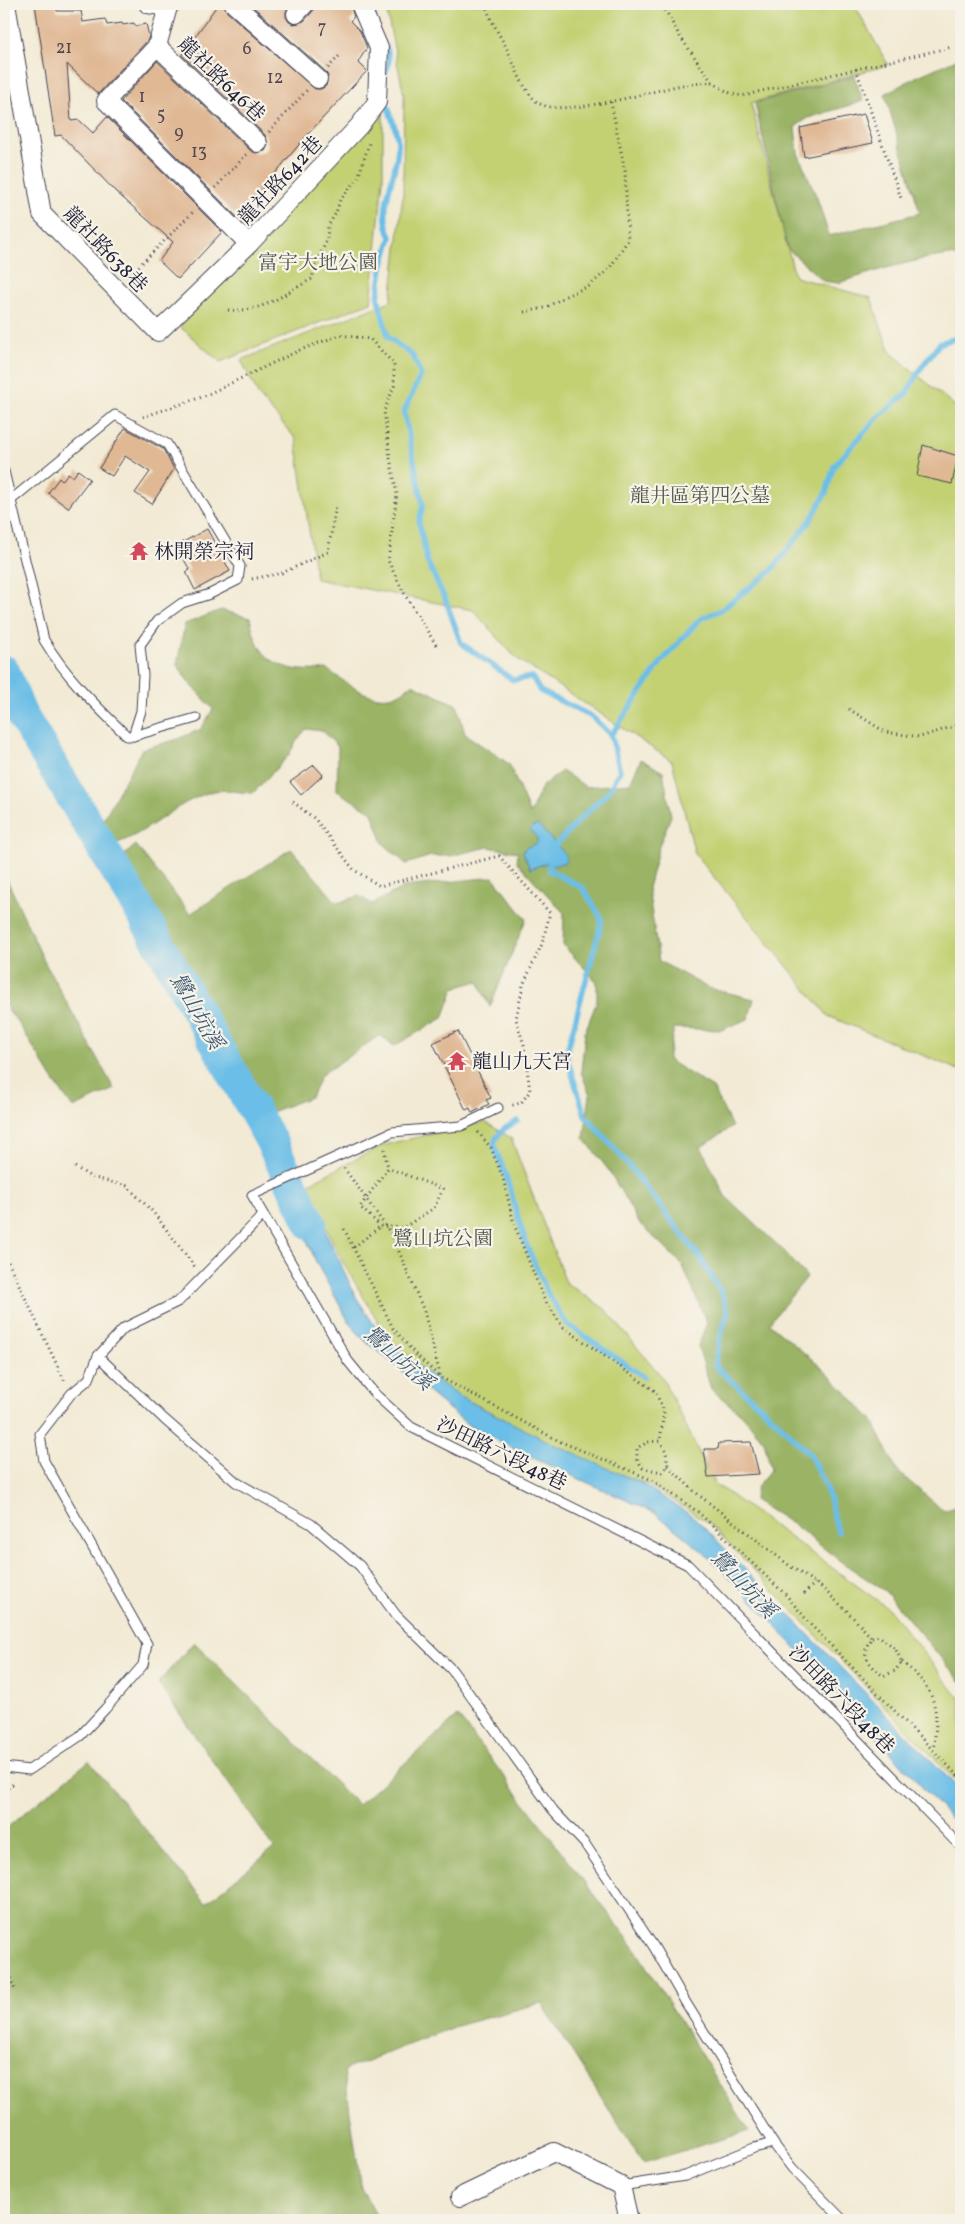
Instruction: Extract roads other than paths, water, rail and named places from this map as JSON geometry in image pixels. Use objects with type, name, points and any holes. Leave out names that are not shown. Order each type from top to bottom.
[{"type":"street","name":"龍社路638巷","points":[[6,4],[42,214],[158,332],[250,244]]},
{"type":"street","points":[[148,4],[169,5],[157,46]]},
{"type":"street","points":[[234,4],[318,79]]},
{"type":"street","name":"龍社路642巷","points":[[157,46],[106,101],[250,244],[359,126],[377,102],[379,48],[360,4]]},
{"type":"street","name":"龍社路646巷","points":[[157,46],[258,143]]},
{"type":"street","points":[[460,2197],[554,2152],[621,2186],[629,2220]]},
{"type":"lane","points":[[11,500],[115,414],[167,444],[240,566],[238,580],[210,594],[182,603],[156,621],[140,645],[143,675],[140,711],[133,736]]},
{"type":"lane","points":[[4,471],[44,640],[57,661],[85,696],[127,736],[133,736],[196,718]]},
{"type":"lane","name":"沙田路六段48巷","points":[[498,1108],[461,1126],[392,1132],[252,1195],[348,1361],[376,1394],[411,1427],[688,1565],[961,1847]]},
{"type":"lane","points":[[4,1767],[29,1770],[80,1736],[143,1664],[147,1644],[44,1461],[40,1434],[71,1394],[89,1379],[98,1356],[124,1328],[179,1301],[263,1215]]},
{"type":"lane","points":[[98,1356],[164,1419],[236,1482],[312,1524],[360,1566],[396,1614],[452,1670],[553,1810],[590,1852],[654,1947],[686,2003],[773,2143],[792,2168],[843,2220]]},
{"type":"lane","points":[[621,2186],[684,2176],[754,2148],[773,2143]]},
{"type":"water","points":[[538,825],[566,855],[566,862],[555,865],[546,863],[530,869],[523,852],[525,848],[537,843],[537,838],[530,830]]},
{"type":"water","points":[[292,1184],[323,1226],[356,1297],[384,1340],[457,1395],[555,1445],[641,1483],[695,1518],[961,1791],[961,1830],[762,1611],[703,1552],[655,1513],[524,1454],[472,1428],[363,1339],[349,1322],[317,1264],[293,1208]]},
{"type":"waterway","points":[[371,4],[374,16]]},
{"type":"waterway","points":[[383,77],[389,62],[386,46]]},
{"type":"waterway","points":[[384,96],[395,126],[398,144],[385,214],[391,237],[382,267],[378,298],[388,337],[413,356],[421,375],[404,412],[423,505],[419,522],[427,561],[446,601],[461,643],[513,680],[532,677],[540,691],[591,716],[611,735],[620,771],[609,791],[552,849]]},
{"type":"waterway","points":[[611,735],[662,661],[700,619],[721,610],[771,571],[810,521],[826,493],[834,466],[877,418],[906,394],[921,368],[940,343],[961,337]]},
{"type":"waterway","name":"鷺山坑溪","points":[[4,671],[20,712],[137,905],[270,1139],[311,1224]]},
{"type":"waterway","points":[[550,858],[549,870],[583,888],[601,918],[566,1055],[585,1115],[627,1163],[701,1259],[722,1294],[728,1313],[715,1363],[717,1368],[779,1423],[810,1455],[827,1490],[838,1532]]},
{"type":"waterway","points":[[517,1121],[504,1129],[496,1138],[494,1145],[506,1176],[526,1244],[548,1294],[566,1323],[644,1377]]},
{"type":"place","name":"林開榮宗祠","points":[[139,551]]},
{"type":"place","name":"龍山九天宮","points":[[457,1061]]},
{"type":"park label","name":"富宇大地公園","points":[[318,262]]},
{"type":"park label","name":"龍井區第四公墓","points":[[700,495]]},
{"type":"park label","name":"鷺山坑公園","points":[[443,1238]]}]
